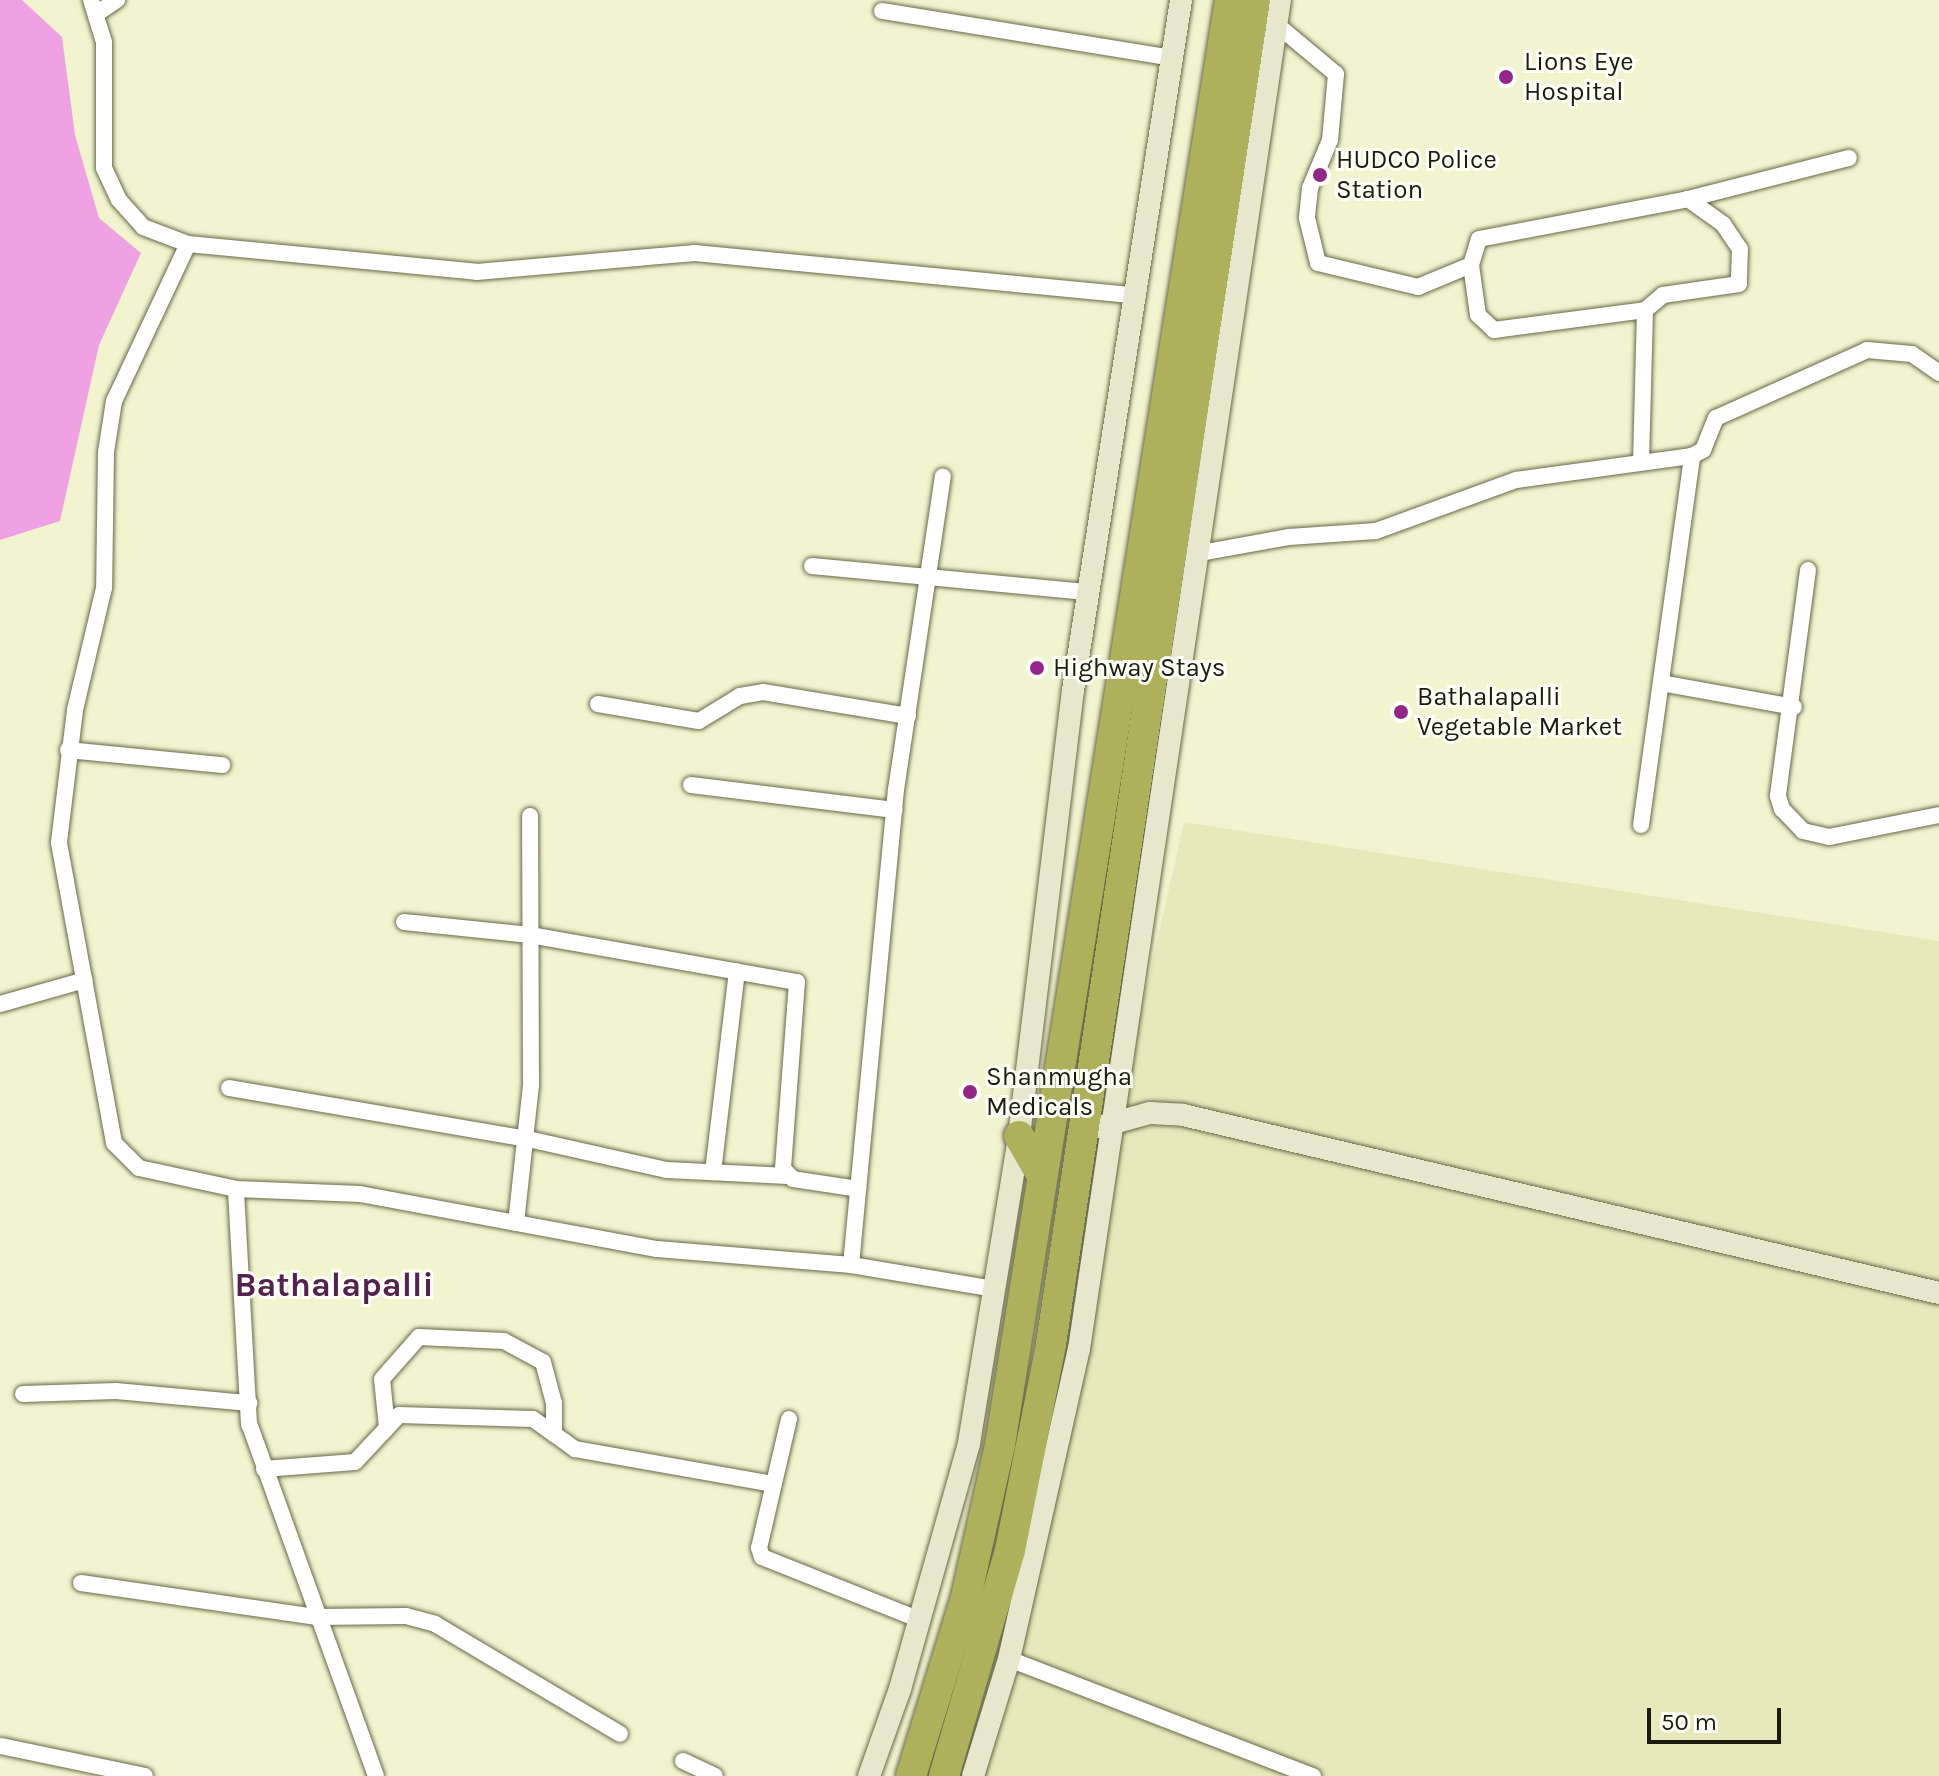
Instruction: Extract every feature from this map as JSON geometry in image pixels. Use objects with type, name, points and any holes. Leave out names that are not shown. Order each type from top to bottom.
[{"type":"highway","points":[[944,1776],[987,1641],[1028,1474],[1259,7]]},
{"type":"highway","points":[[911,1776],[966,1597],[1000,1445],[1042,1176],[1259,7]]},
{"type":"highway","points":[[1019,1136],[1042,1176]]},
{"type":"street","points":[[117,0],[95,6],[104,168],[119,200],[143,227],[188,244],[477,272],[695,253],[1138,296]]},
{"type":"street","points":[[869,1776],[920,1620],[969,1443],[1019,1136],[1089,592],[1138,296],[1181,0]]},
{"type":"street","points":[[1259,7],[1336,74],[1330,140],[1310,188],[1307,218],[1318,263],[1418,287],[1471,265]]},
{"type":"street","points":[[973,1776],[1009,1659],[1059,1454],[1195,554],[1259,7]]},
{"type":"street","points":[[882,11],[1173,58]]},
{"type":"street","points":[[1688,199],[1723,224],[1740,249],[1739,284],[1663,295],[1645,310],[1494,330],[1478,315],[1471,265],[1479,239],[1688,199],[1849,158]]},
{"type":"street","points":[[188,244],[114,401],[106,452],[104,588],[68,750],[59,843],[114,1143],[139,1168],[236,1189],[360,1194],[657,1249],[851,1265],[994,1289]]},
{"type":"street","points":[[1641,462],[1645,310]]},
{"type":"street","points":[[1195,554],[1289,537],[1376,531],[1516,480],[1692,456],[1703,450],[1716,418],[1867,350],[1912,354],[1939,373]]},
{"type":"street","points":[[1641,825],[1692,456]]},
{"type":"street","points":[[851,1265],[894,810],[932,576],[943,477]]},
{"type":"street","points":[[812,566],[1089,592]]},
{"type":"street","points":[[1808,570],[1794,707],[1778,796],[1796,826],[1829,837],[1939,815]]},
{"type":"street","points":[[1661,683],[1794,707]]},
{"type":"street","points":[[598,704],[699,721],[740,696],[763,692],[908,716]]},
{"type":"street","points":[[68,750],[222,765]]},
{"type":"street","points":[[691,785],[894,810]]},
{"type":"street","points":[[516,1223],[528,1139],[530,816]]},
{"type":"street","points":[[404,922],[530,935],[797,982],[783,1169],[788,1176]]},
{"type":"street","points":[[713,1172],[737,971]]},
{"type":"street","points":[[0,1004],[85,980]]},
{"type":"street","points":[[229,1088],[528,1139],[667,1170],[788,1176],[858,1189]]},
{"type":"street","points":[[1081,1134],[1150,1113],[1183,1115],[1939,1293]]},
{"type":"street","points":[[236,1189],[249,1424],[316,1617],[376,1776]]},
{"type":"street","points":[[387,1428],[382,1379],[419,1337],[504,1341],[543,1362],[554,1403],[554,1434]]},
{"type":"street","points":[[23,1394],[116,1391],[249,1403]]},
{"type":"street","points":[[264,1469],[355,1462],[399,1415],[533,1419],[575,1449],[773,1484]]},
{"type":"street","points":[[789,1419],[759,1548],[765,1561],[920,1620]]},
{"type":"street","points":[[81,1583],[316,1617],[406,1616],[435,1624],[620,1734]]},
{"type":"street","points":[[1009,1659],[1313,1776]]},
{"type":"street","points":[[1,1746],[145,1776]]},
{"type":"street","points":[[683,1761],[715,1776]]},
{"type":"shaded area","points":[[0,0],[22,0],[62,37],[75,135],[99,218],[141,253],[99,345],[60,521],[0,540]]},
{"type":"shaded area","points":[[1184,822],[1939,941],[1939,1776],[968,1776]]},
{"type":"place","name":"Lions Eye Hospital","points":[[1506,77]]},
{"type":"place","name":"HUDCO Police Station","points":[[1320,175]]},
{"type":"place","name":"Highway Stays","points":[[1037,668]]},
{"type":"place","name":"Bathalapalli Vegetable Market","points":[[1401,712]]},
{"type":"place","name":"Shanmugha Medicals","points":[[970,1092]]},
{"type":"district","name":"Bathalapalli","points":[[334,1286]]}]
